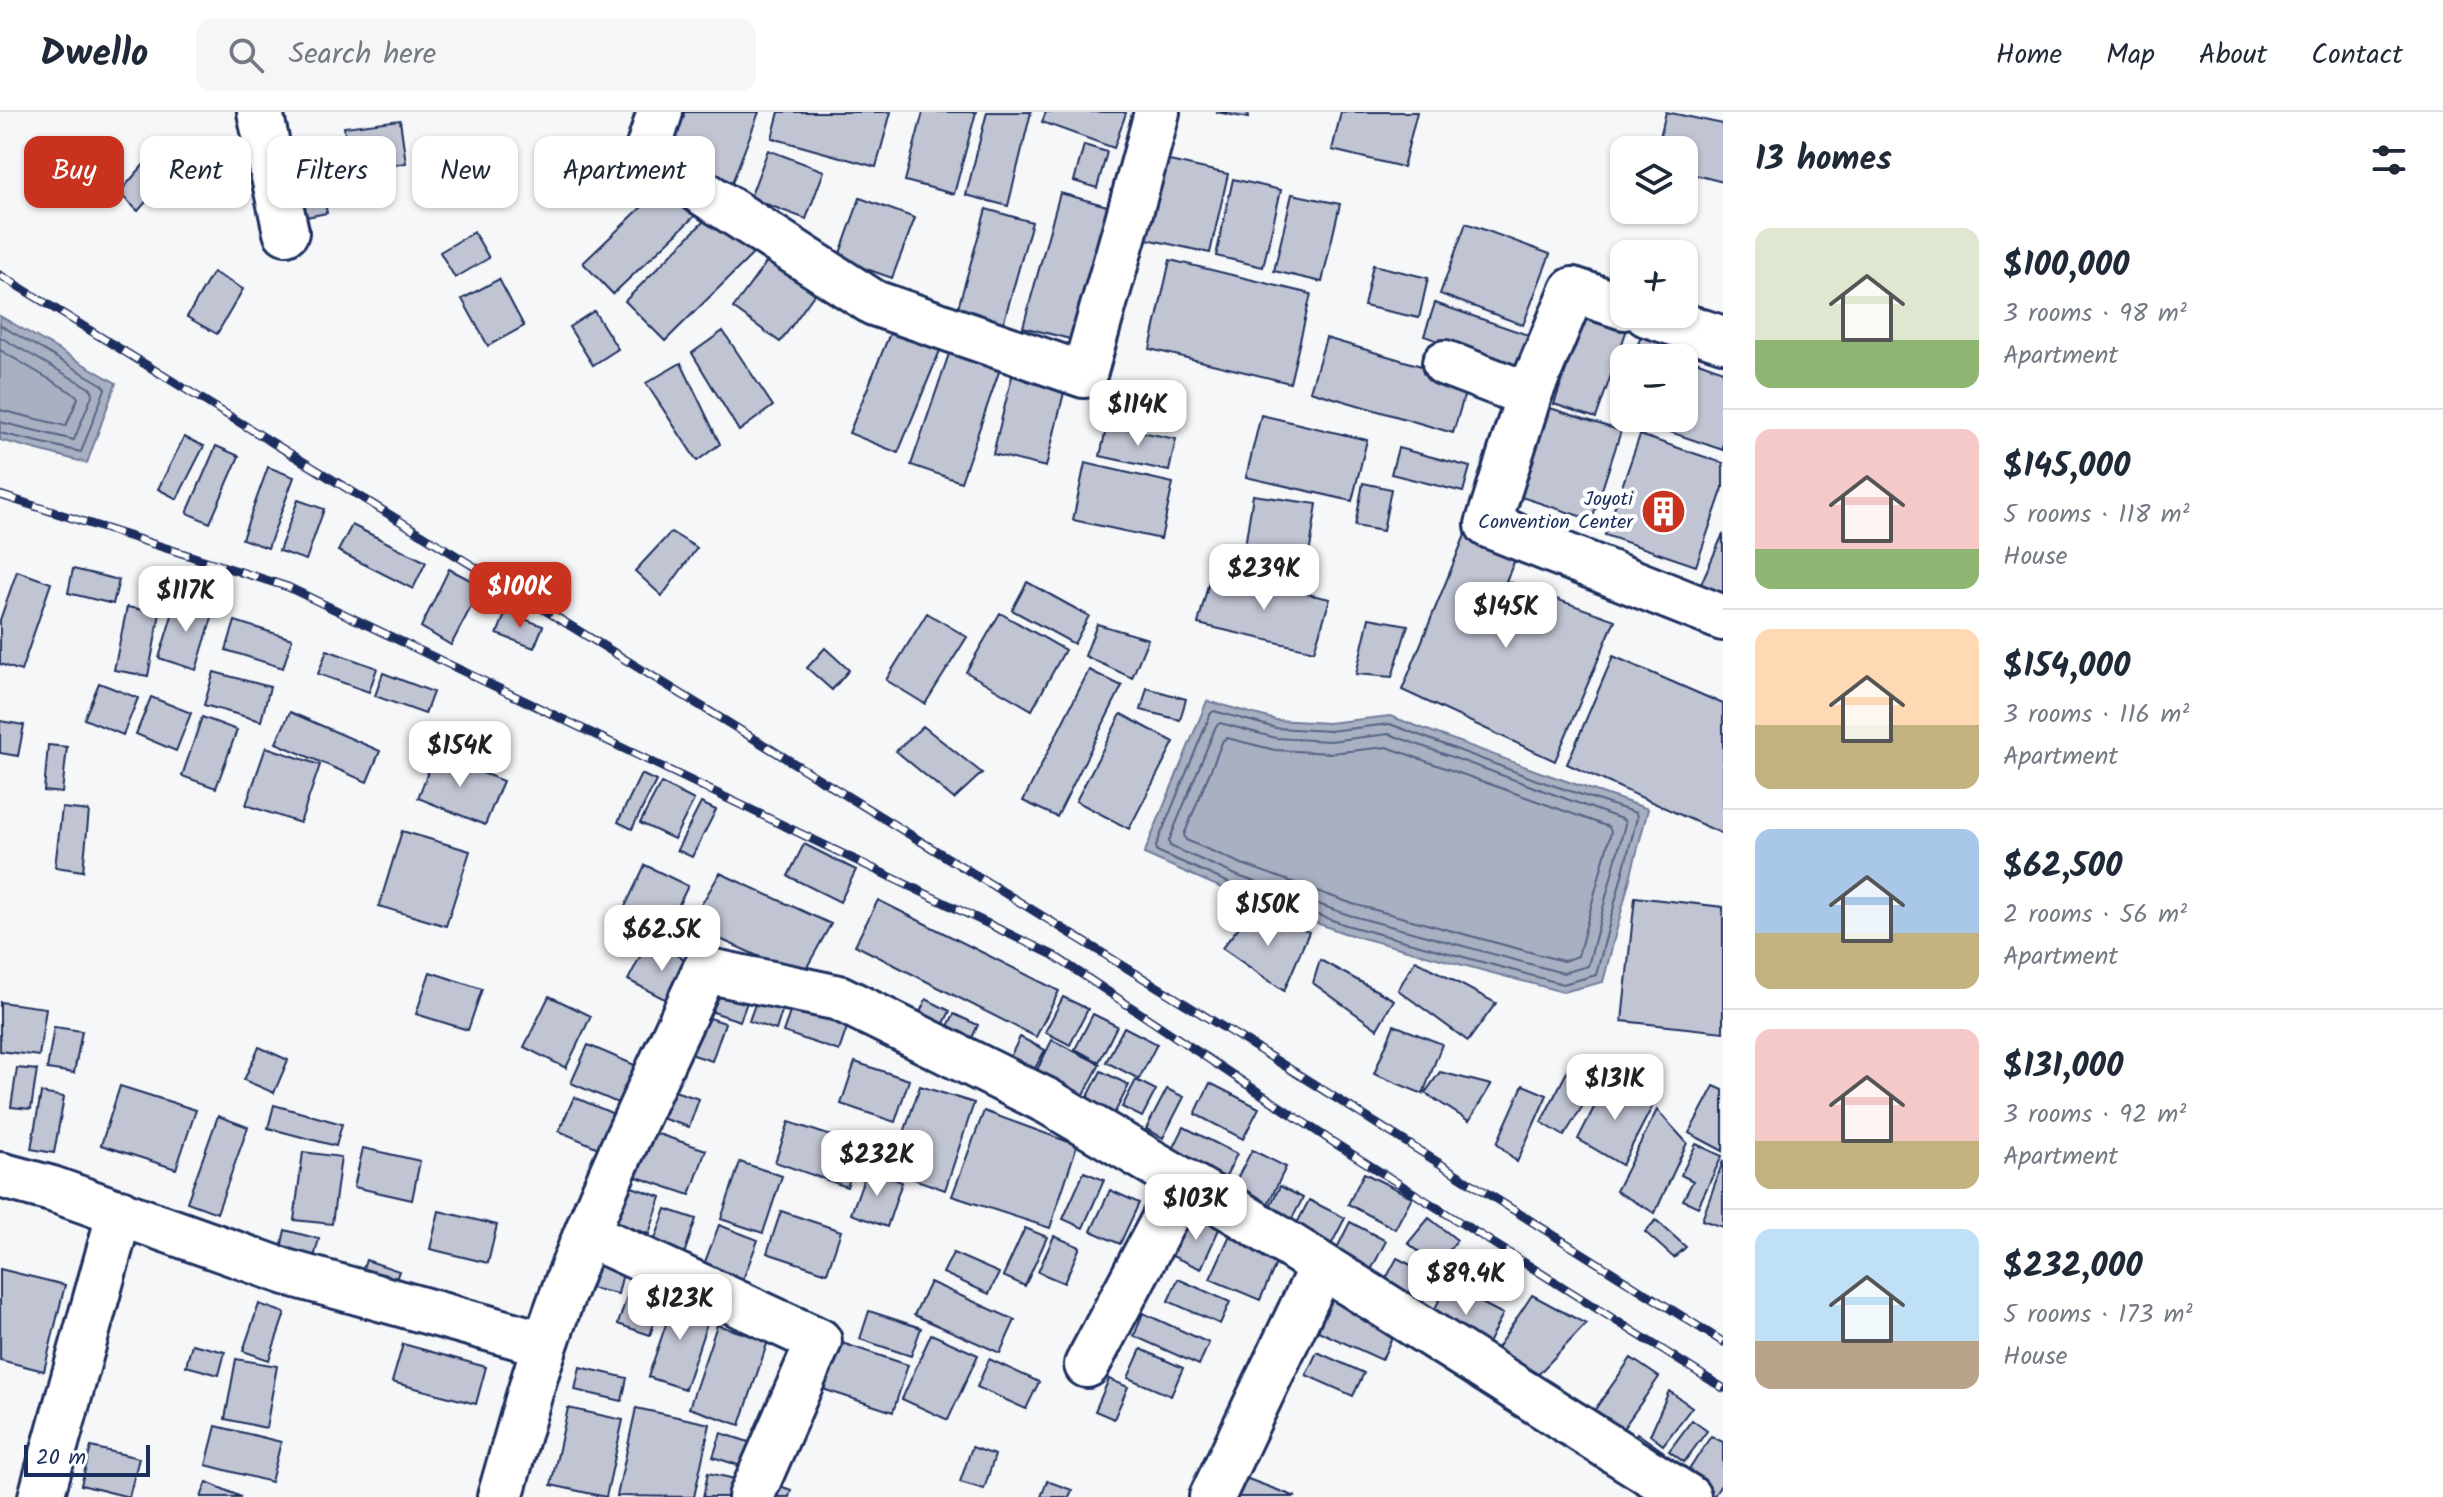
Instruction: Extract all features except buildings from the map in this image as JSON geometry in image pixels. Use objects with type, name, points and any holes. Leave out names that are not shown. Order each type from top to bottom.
[{"type":"street","points":[[260,112],[286,232]]},
{"type":"street","points":[[660,112],[646,156],[874,303],[1084,375],[1157,112]]},
{"type":"street","points":[[1610,302],[1573,290],[1529,395],[1488,525],[1723,618]]},
{"type":"street","points":[[1690,328],[1723,339]]},
{"type":"street","points":[[1445,363],[1529,395]]},
{"type":"street","points":[[500,1497],[545,1344],[587,1234],[621,1149],[705,970],[839,998],[1047,1101],[1322,1266],[1688,1497]]},
{"type":"street","points":[[0,1175],[120,1212],[286,1272],[545,1344]]},
{"type":"street","points":[[1087,1365],[1184,1182]]},
{"type":"street","points":[[41,1497],[120,1212]]},
{"type":"street","points":[[587,1234],[819,1341],[751,1497]]},
{"type":"street","points":[[1212,1497],[1322,1266]]},
{"type":"water","points":[[0,316],[116,383],[87,463],[0,440]]},
{"type":"water","points":[[1207,701],[1276,720],[1328,723],[1390,716],[1648,809],[1603,982],[1563,992],[1344,933],[1231,892],[1144,854]]},
{"type":"railway","points":[[0,275],[1239,1037],[1723,1342]]},
{"type":"railway","points":[[0,495],[288,587],[1053,955],[1336,1144],[1723,1388]]},
{"type":"place","name":"Joyoti Convention Center","points":[[1664,511]]}]
